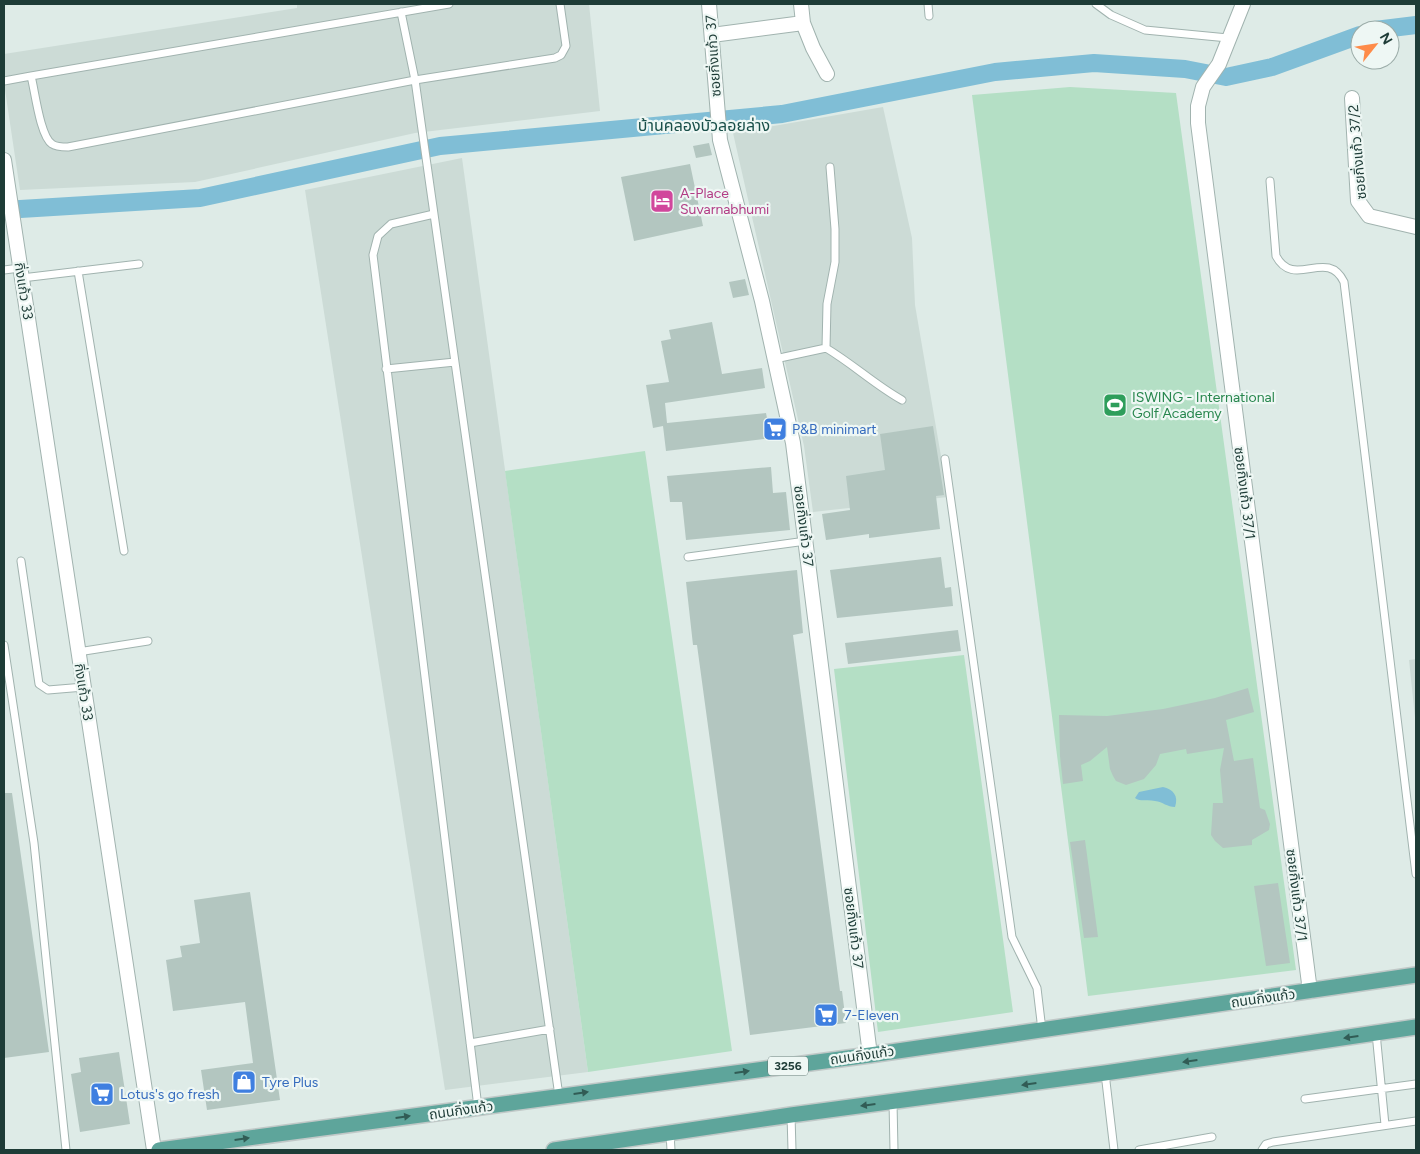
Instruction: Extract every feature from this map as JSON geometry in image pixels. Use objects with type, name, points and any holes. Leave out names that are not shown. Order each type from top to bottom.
[{"type":"main road","name":"ถนนกิ่งแก้ว","points":[[159,1150],[870,1055],[1416,975]]},
{"type":"main road","points":[[554,1150],[791,1115],[1105,1073],[1416,1027]]},
{"type":"street","name":"ซอยกิ่งแก้ว 37","points":[[709,4],[720,140],[759,292],[794,443],[870,1055]]},
{"type":"street","points":[[801,4],[803,23],[813,48],[827,74]]},
{"type":"street","name":"ซอยกิ่งแก้ว 37/1","points":[[1243,4],[1219,64],[1203,87],[1198,106],[1198,123],[1310,991]]},
{"type":"street","points":[[712,35],[803,23]]},
{"type":"street","name":"ซอยกิ่งแก้ว 37/2","points":[[1352,98],[1358,201],[1369,216],[1416,227]]},
{"type":"street","name":"กิ่งแก้ว 33","points":[[4,160],[154,1150]]},
{"type":"lane","points":[[4,80],[449,4]]},
{"type":"lane","points":[[31,76],[47,138],[53,145],[68,147],[415,80],[555,58],[561,54],[566,46],[560,4]]},
{"type":"lane","points":[[928,4],[929,16]]},
{"type":"lane","points":[[1096,4],[1111,15],[1145,30],[1228,38]]},
{"type":"lane","points":[[401,12],[415,80],[560,1096]]},
{"type":"lane","points":[[826,348],[827,304],[835,262],[835,229],[830,168]]},
{"type":"lane","points":[[1270,181],[1276,256],[1281,265],[1289,270],[1330,267],[1340,272],[1344,282],[1416,874]]},
{"type":"lane","points":[[434,214],[391,224],[378,236],[373,255],[478,1107]]},
{"type":"lane","points":[[4,270],[21,273],[78,271],[139,264]]},
{"type":"lane","points":[[78,271],[124,551]]},
{"type":"lane","points":[[775,359],[826,348],[847,361],[880,387],[902,400]]},
{"type":"lane","points":[[386,369],[455,362]]},
{"type":"lane","points":[[945,460],[1012,936],[1037,988],[1042,1030]]},
{"type":"lane","points":[[688,557],[806,541]]},
{"type":"lane","points":[[20,561],[40,684],[48,690],[84,687]]},
{"type":"lane","points":[[78,652],[148,641]]},
{"type":"lane","points":[[4,645],[34,842],[66,1150]]},
{"type":"lane","points":[[470,1043],[550,1029]]},
{"type":"lane","points":[[1376,1033],[1385,1125]]},
{"type":"lane","points":[[1105,1073],[1114,1150]]},
{"type":"lane","points":[[1305,1099],[1416,1084]]},
{"type":"lane","points":[[893,1102],[894,1150]]},
{"type":"lane","points":[[791,1115],[792,1150]]},
{"type":"lane","points":[[1262,1150],[1266,1144],[1273,1142],[1416,1121]]},
{"type":"lane","points":[[670,1134],[671,1150]]},
{"type":"lane","points":[[1139,1150],[1212,1137]]},
{"type":"shaded area","points":[[297,4],[589,4],[600,111],[415,133],[195,182],[20,190],[4,83],[4,54],[297,8]]},
{"type":"shaded area","points":[[883,107],[912,238],[915,305],[948,497],[813,512],[804,446],[733,133]]},
{"type":"shaded area","points":[[462,158],[588,1072],[445,1090],[305,190]]},
{"type":"shaded area","points":[[1416,659],[1416,727],[1409,660]]},
{"type":"green space","name":"ISWING - International Golf Academy","points":[[1070,87],[1176,93],[1296,970],[1088,996],[972,95]]},
{"type":"green space","points":[[645,451],[732,1051],[588,1072],[505,471]]},
{"type":"green space","points":[[964,655],[1013,1012],[878,1032],[834,669]]},
{"type":"water","points":[[1163,787],[1170,789],[1176,796],[1175,807],[1152,800],[1139,800],[1135,798],[1139,792]]},
{"type":"building","points":[[709,143],[712,155],[696,158],[693,146]]},
{"type":"building","points":[[690,164],[703,226],[634,241],[621,177]]},
{"type":"building","points":[[745,279],[749,295],[733,298],[729,282]]},
{"type":"building","points":[[712,322],[722,374],[762,368],[765,388],[665,403],[667,423],[766,413],[768,423],[778,422],[781,437],[666,451],[663,426],[653,428],[646,385],[669,382],[661,341],[671,339],[669,330]]},
{"type":"building","points":[[933,426],[944,495],[936,496],[940,529],[869,538],[869,534],[826,540],[822,514],[850,510],[846,476],[885,470],[880,434]]},
{"type":"building","points":[[771,467],[773,493],[786,492],[790,530],[686,540],[682,502],[670,502],[667,476]]},
{"type":"building","points":[[941,557],[945,588],[951,587],[953,606],[837,618],[830,570]]},
{"type":"building","points":[[797,570],[803,633],[793,635],[840,991],[842,991],[846,1023],[750,1035],[697,645],[693,645],[686,582]]},
{"type":"building","points":[[958,630],[961,651],[848,664],[845,643]]},
{"type":"building","points":[[1248,688],[1254,712],[1226,720],[1234,761],[1253,758],[1260,808],[1265,810],[1270,824],[1269,830],[1252,840],[1252,845],[1223,848],[1211,835],[1213,803],[1223,803],[1220,770],[1224,748],[1187,754],[1186,749],[1160,754],[1156,765],[1144,779],[1126,785],[1116,781],[1113,776],[1110,769],[1107,747],[1090,761],[1081,765],[1083,781],[1063,784],[1059,715],[1107,716],[1163,709],[1215,698]]},
{"type":"building","points":[[4,793],[12,793],[49,1052],[4,1058]]},
{"type":"building","points":[[1085,840],[1098,937],[1084,938],[1070,842]]},
{"type":"building","points":[[1278,883],[1290,963],[1266,966],[1254,886]]},
{"type":"building","points":[[250,892],[280,1100],[207,1110],[201,1070],[253,1063],[245,1002],[173,1011],[166,960],[182,957],[180,946],[200,943],[194,900]]},
{"type":"building","points":[[119,1052],[130,1124],[80,1132],[71,1074],[81,1072],[79,1058]]},
{"type":"waterway","points":[[1400,27],[1416,25]]},
{"type":"waterway","points":[[4,210],[200,198],[440,146],[782,114],[995,72],[1094,63],[1185,69],[1226,77],[1272,67],[1350,39]]},
{"type":"place","name":"A-Place Suvarnabhumi","points":[[662,201]]},
{"type":"place","name":"ISWING - International Golf Academy","points":[[1115,405]]},
{"type":"place","name":"P&B minimart","points":[[775,429]]},
{"type":"place","name":"7-Eleven","points":[[826,1015]]},
{"type":"place","name":"Tyre Plus","points":[[244,1082]]},
{"type":"place","name":"Lotus's go fresh","points":[[102,1094]]},
{"type":"district","name":"บ้านคลองบัวลอยล่าง","points":[[704,125]]}]
